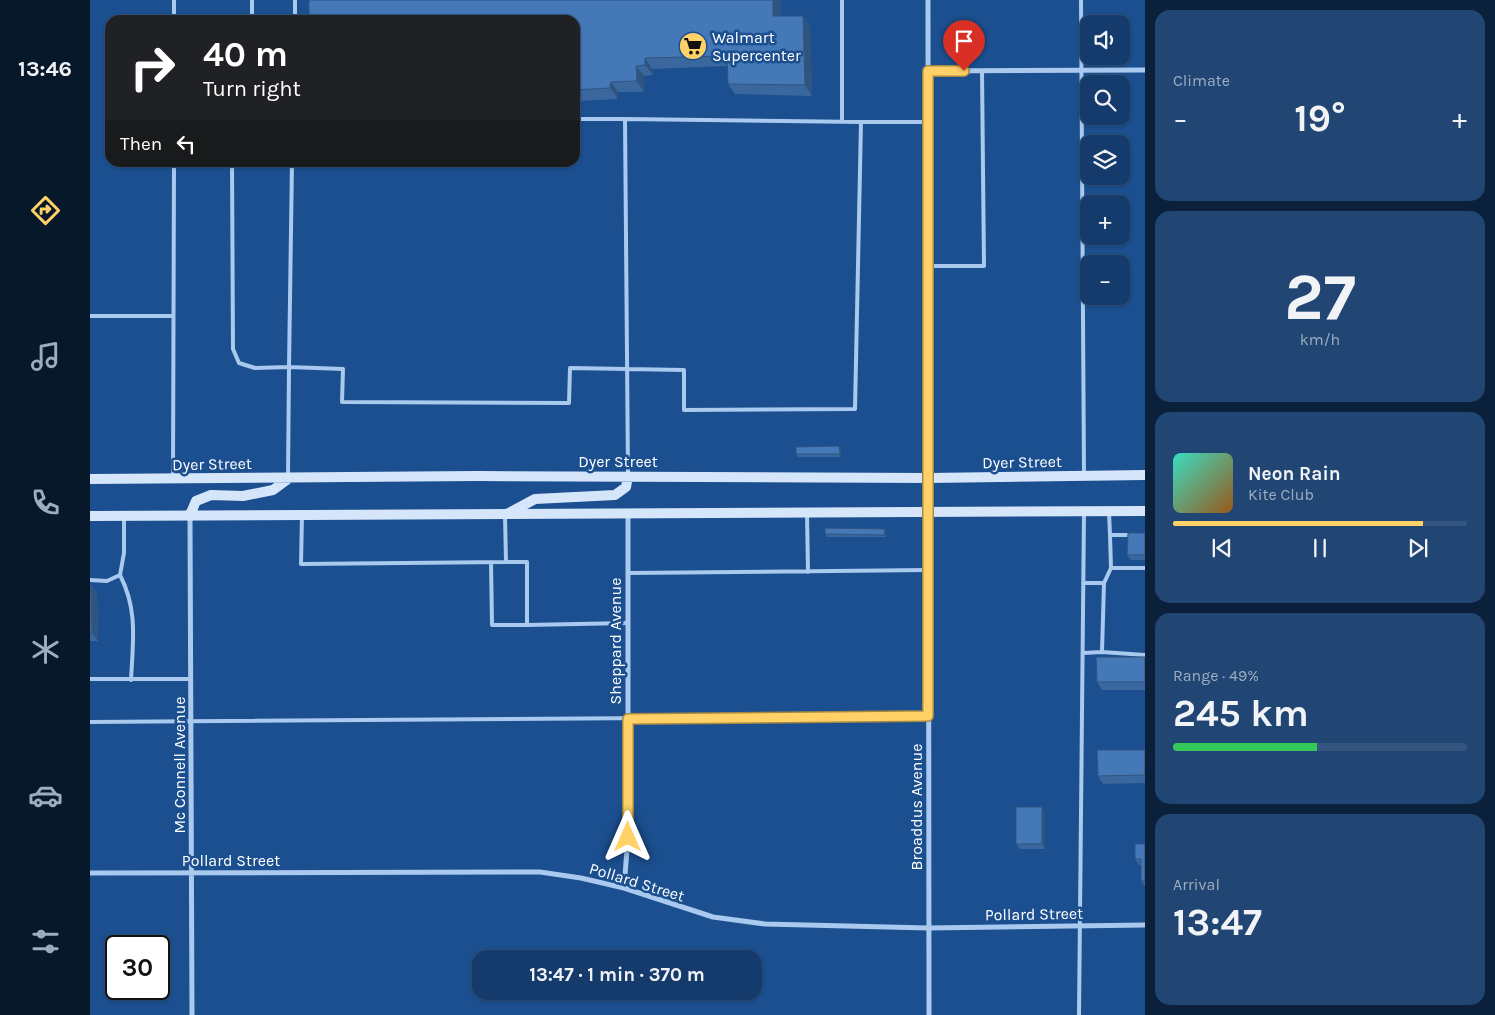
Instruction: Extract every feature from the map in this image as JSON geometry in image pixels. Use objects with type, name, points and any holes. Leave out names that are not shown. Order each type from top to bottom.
[{"type":"main road","name":"Dyer Street","points":[[90,479],[628,476],[929,478],[1145,474]]},
{"type":"main road","points":[[505,515],[535,499],[614,495],[626,487],[628,476]]},
{"type":"main road","points":[[190,515],[196,501],[211,495],[243,496],[273,490],[288,478]]},
{"type":"main road","points":[[90,516],[1145,511]]},
{"type":"street","name":"Broaddus Avenue","points":[[928,0],[929,1015]]},
{"type":"street","points":[[928,71],[1145,70]]},
{"type":"street","name":"Sheppard Avenue","points":[[624,888],[628,837],[628,514]]},
{"type":"street","name":"Mc Connell Avenue","points":[[190,515],[192,1015]]},
{"type":"street","name":"Pollard Street","points":[[90,873],[540,872],[581,878],[624,888],[713,917],[765,924],[928,928],[1145,925]]},
{"type":"lane","points":[[174,0],[174,15]]},
{"type":"lane","points":[[252,0],[252,15]]},
{"type":"lane","points":[[295,0],[295,15]]},
{"type":"lane","points":[[842,0],[842,122]]},
{"type":"lane","points":[[1081,0],[1084,476]]},
{"type":"lane","points":[[928,266],[984,266],[982,71]]},
{"type":"lane","points":[[580,119],[928,122]]},
{"type":"lane","points":[[625,120],[628,476]]},
{"type":"lane","points":[[232,167],[233,349],[239,362],[255,368],[343,369],[342,402],[569,403],[570,368],[684,370],[684,410],[855,409],[861,122]]},
{"type":"lane","points":[[173,480],[174,167]]},
{"type":"lane","points":[[288,478],[292,167]]},
{"type":"lane","points":[[90,316],[173,316]]},
{"type":"lane","points":[[1079,1015],[1078,925],[1084,512]]},
{"type":"lane","points":[[1102,652],[1104,583],[1111,568],[1109,512]]},
{"type":"lane","points":[[807,513],[808,572]]},
{"type":"lane","points":[[302,515],[302,564],[527,562],[527,625]]},
{"type":"lane","points":[[505,515],[506,562]]},
{"type":"lane","points":[[124,516],[124,553],[120,575],[130,594],[134,625],[131,680]]},
{"type":"lane","points":[[1110,535],[1136,535]]},
{"type":"lane","points":[[491,562],[492,625],[628,622]]},
{"type":"lane","points":[[1111,568],[1145,568]]},
{"type":"lane","points":[[628,573],[928,570]]},
{"type":"lane","points":[[90,580],[107,581],[120,575]]},
{"type":"lane","points":[[1084,584],[1104,583]]},
{"type":"lane","points":[[1083,653],[1102,652],[1145,655]]},
{"type":"lane","points":[[90,679],[192,679]]},
{"type":"lane","points":[[90,722],[928,716]]},
{"type":"building","name":"Walmart Supercenter","points":[[309,0],[773,0],[773,16],[803,16],[805,85],[728,84],[727,56],[645,58],[645,65],[636,66],[637,81],[611,82],[610,88],[580,90],[580,15],[309,15]]},
{"type":"building","points":[[839,446],[840,454],[796,454],[796,447]]},
{"type":"building","points":[[825,528],[885,529],[884,535],[825,534]]},
{"type":"building","points":[[1128,533],[1145,533],[1145,555],[1127,555]]},
{"type":"building","points":[[91,585],[92,633],[90,633]]},
{"type":"building","points":[[1096,657],[1145,657],[1145,682],[1097,682]]},
{"type":"building","points":[[1097,750],[1145,750],[1145,775],[1098,776]]},
{"type":"building","points":[[1016,807],[1042,807],[1042,844],[1016,844]]},
{"type":"building","points":[[1135,844],[1145,844],[1145,881],[1141,881],[1141,859],[1135,859]]},
{"type":"place","name":"Walmart Supercenter","points":[[693,46]]},
{"type":"route","points":[[628,837],[628,719],[928,716],[928,71],[964,71]]}]
